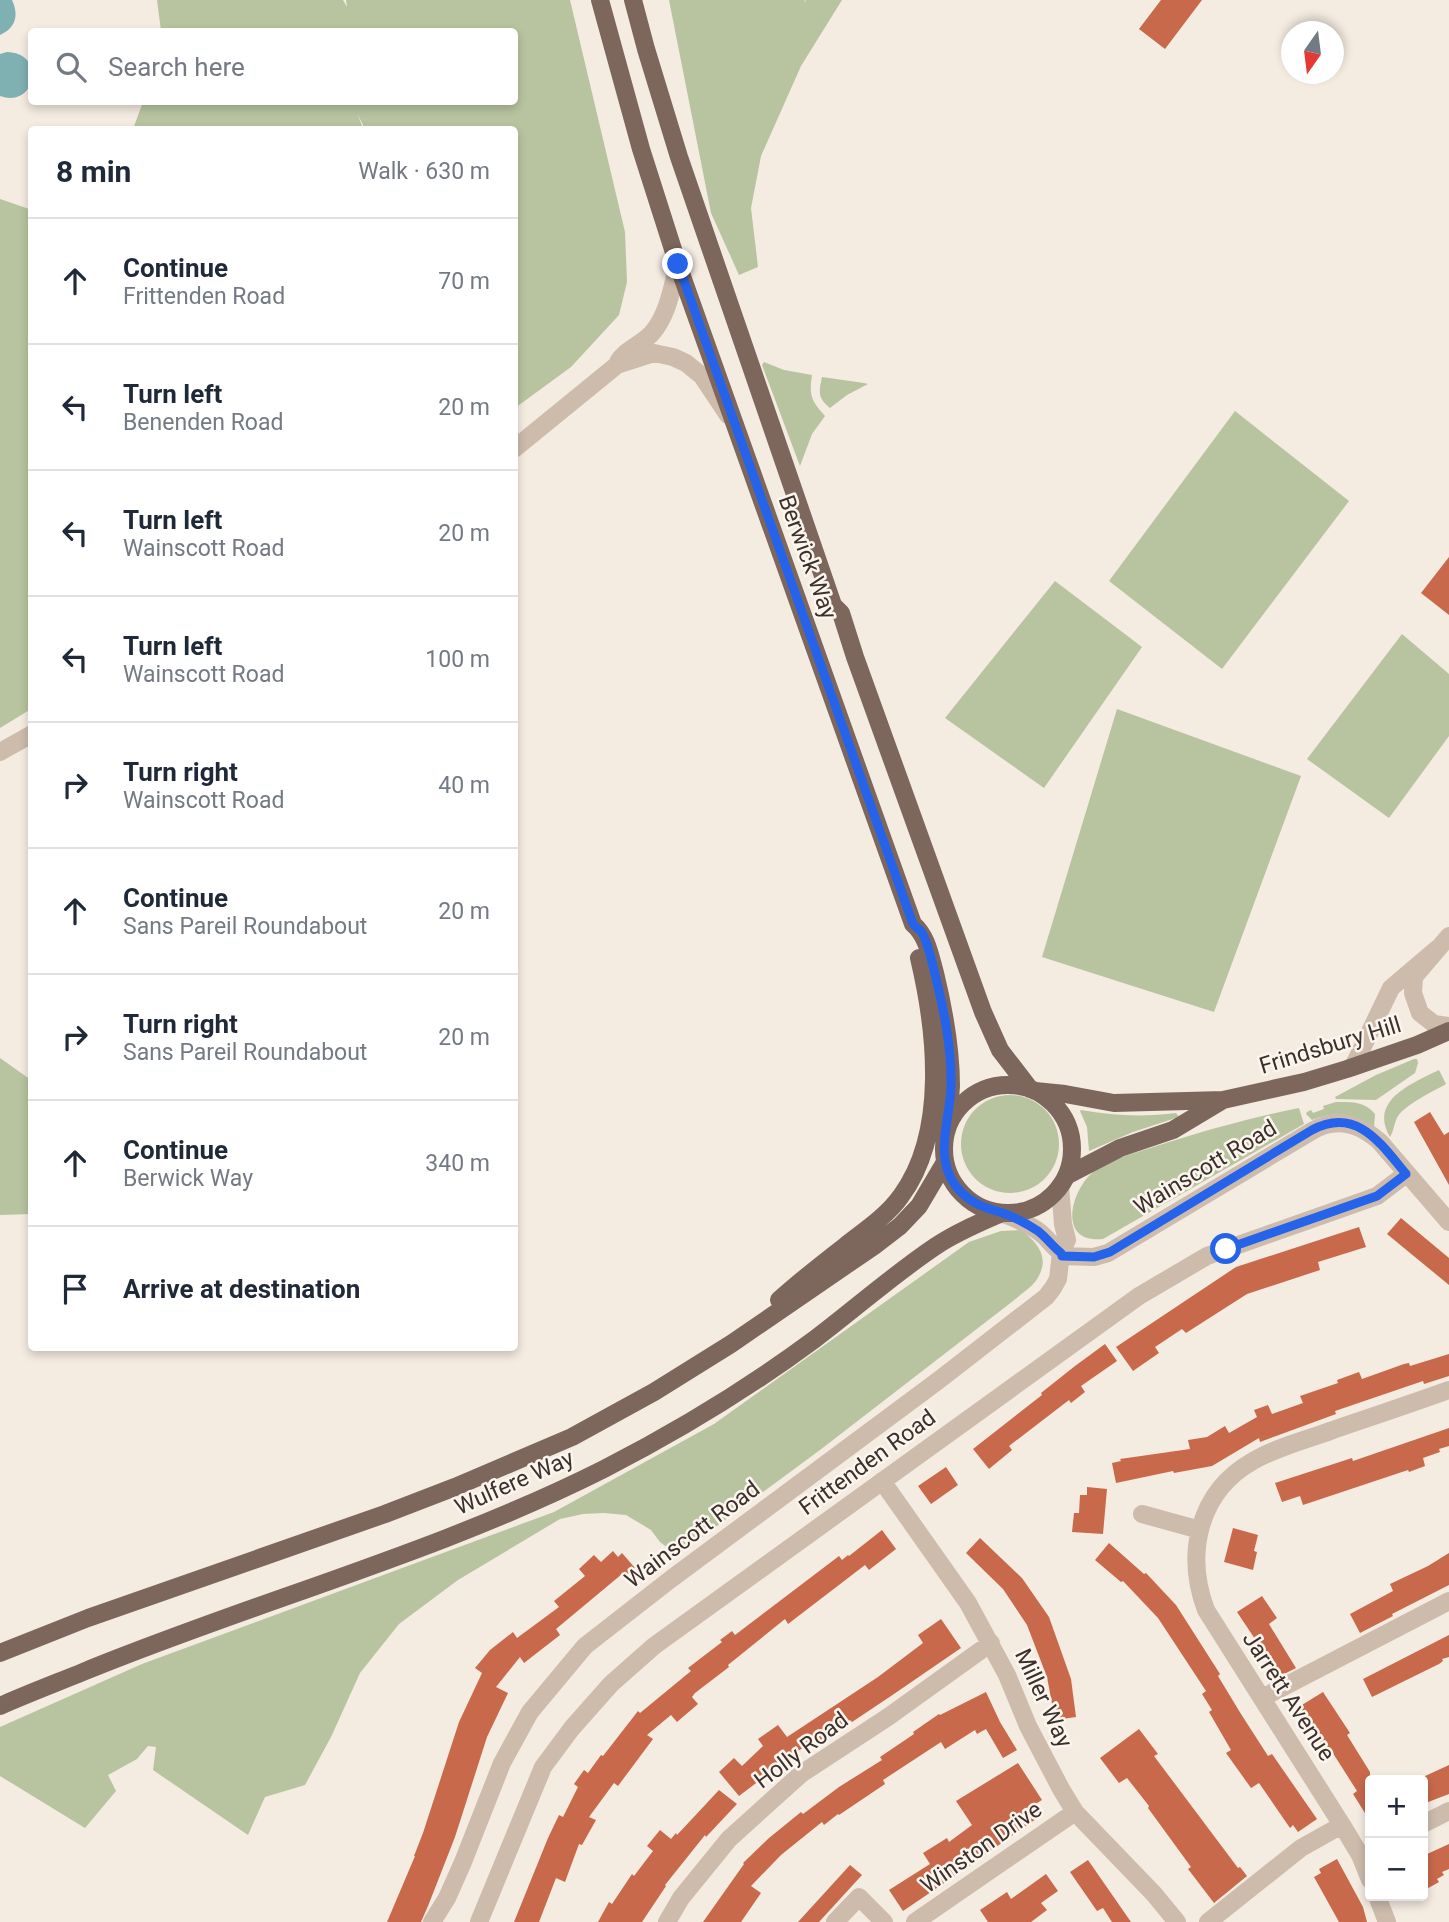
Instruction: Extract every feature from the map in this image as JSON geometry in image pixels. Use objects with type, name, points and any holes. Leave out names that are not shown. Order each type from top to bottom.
[{"type":"main road","name":"Berwick Way","points":[[600,0],[641,149],[678,264],[913,924],[920,931],[930,953],[948,1037],[951,1087],[947,1130]]},
{"type":"main road","name":"Berwick Way","points":[[635,4],[678,157],[833,605],[841,613],[983,1013],[1000,1050],[1032,1090]]},
{"type":"main road","points":[[731,1344],[801,1280],[880,1218],[901,1196],[915,1171],[927,1136],[931,1112],[933,1039],[928,996],[911,933],[913,924]]},
{"type":"main road","name":"Frindsbury Hill","points":[[1032,1090],[1114,1102],[1223,1100],[1304,1082],[1353,1067],[1417,1045],[1449,1029]]},
{"type":"main road","points":[[1001,1086],[1016,1086],[1032,1090],[1054,1105],[1067,1124],[1072,1153],[1063,1181],[1048,1199],[1020,1212],[1002,1213],[980,1207],[968,1199],[953,1182],[945,1162],[947,1130],[957,1110],[979,1092],[1001,1086]]},
{"type":"main road","name":"Frindsbury Hill","points":[[1063,1181],[1120,1148],[1173,1130],[1223,1100]]},
{"type":"main road","name":"Wulfere Way","points":[[0,1653],[88,1618],[385,1514],[572,1437],[654,1392],[731,1344],[900,1226],[919,1206],[945,1162]]},
{"type":"main road","name":"Wulfere Way","points":[[0,1706],[145,1647],[469,1530],[594,1474],[670,1434],[745,1388],[938,1245],[1002,1213]]},
{"type":"street","points":[[617,365],[622,356],[647,338],[657,326],[669,299],[678,264]]},
{"type":"street","points":[[518,446],[617,365],[654,353],[686,363],[702,376],[737,430]]},
{"type":"street","points":[[0,752],[28,736]]},
{"type":"street","points":[[1444,942],[1414,977],[1413,993],[1420,1013],[1433,1024],[1449,1029]]},
{"type":"street","points":[[1353,1067],[1391,988],[1444,942]]},
{"type":"street","name":"Wainscott Road","points":[[1061,1254],[1094,1257],[1110,1252],[1323,1125],[1350,1124],[1363,1128],[1406,1174]]},
{"type":"street","points":[[1406,1174],[1449,1222]]},
{"type":"street","name":"Frittenden Road","points":[[479,1922],[544,1767],[572,1728],[611,1684],[654,1646],[1139,1296],[1208,1256],[1377,1196],[1406,1174]]},
{"type":"street","name":"Wainscott Road","points":[[432,1922],[447,1898],[463,1862],[502,1763],[530,1712],[585,1646],[671,1579],[930,1388],[1054,1288],[1060,1270],[1061,1254],[1067,1240],[1063,1224],[1063,1181]]},
{"type":"street","points":[[1002,1213],[1038,1232],[1061,1254]]},
{"type":"street","name":"Jarrett Avenue","points":[[1365,1853],[1342,1825],[1214,1624],[1200,1595],[1195,1562],[1200,1530],[1205,1513],[1219,1490],[1234,1474],[1252,1461],[1449,1390]]},
{"type":"street","name":"Miller Way","points":[[881,1481],[968,1603],[1007,1675],[1028,1727],[1075,1812],[1154,1894],[1177,1922]]},
{"type":"street","points":[[1142,1514],[1200,1530]]},
{"type":"street","points":[[1262,1698],[1449,1601]]},
{"type":"street","name":"Holly Road","points":[[667,1922],[681,1898],[729,1839],[801,1774],[888,1717],[990,1643]]},
{"type":"street","points":[[1428,1822],[1449,1811]]},
{"type":"street","name":"Winston Drive","points":[[915,1922],[1075,1812]]},
{"type":"street","points":[[1208,1922],[1301,1848],[1342,1825]]},
{"type":"street","points":[[835,1922],[859,1897],[884,1922]]},
{"type":"street","points":[[1379,1901],[1387,1922]]},
{"type":"green space","points":[[157,0],[343,0],[347,7],[346,0],[570,0],[625,232],[627,282],[619,315],[571,367],[518,406],[518,126],[364,126],[358,115],[362,126],[134,126],[142,105],[518,105],[518,28],[161,28]]},
{"type":"green space","points":[[669,0],[805,0],[804,3],[806,0],[842,0],[801,66],[761,156],[751,208],[758,267],[739,275],[711,213]]},
{"type":"green space","points":[[0,199],[28,209],[28,711],[0,728]]},
{"type":"green space","points":[[764,362],[784,370],[812,375],[812,397],[825,416],[812,434],[800,466],[762,365]]},
{"type":"green space","points":[[822,377],[868,384],[830,408],[820,394]]},
{"type":"green space","points":[[1235,411],[1349,501],[1222,669],[1109,581]]},
{"type":"green space","points":[[1055,581],[1142,647],[1044,788],[945,718]]},
{"type":"green space","points":[[1402,634],[1449,674],[1449,736],[1389,818],[1307,759]]},
{"type":"green space","points":[[1117,709],[1301,776],[1214,1012],[1042,957]]},
{"type":"green space","points":[[0,1058],[28,1078],[28,1214],[0,1215]]},
{"type":"green space","points":[[1417,1059],[1418,1063],[1415,1073],[1376,1100],[1335,1097],[1376,1075]]},
{"type":"green space","points":[[1439,1070],[1446,1084],[1402,1111],[1390,1137],[1385,1124],[1389,1103],[1406,1087]]},
{"type":"green space","points":[[1010,1095],[1029,1099],[1045,1109],[1055,1125],[1059,1144],[1055,1163],[1045,1179],[1029,1189],[1010,1193],[991,1189],[975,1179],[965,1163],[961,1144],[965,1125],[975,1109],[991,1099]]},
{"type":"green space","points":[[1336,1102],[1357,1103],[1367,1107],[1375,1114],[1374,1128],[1359,1119],[1344,1115],[1330,1115],[1312,1120],[1306,1114]]},
{"type":"green space","points":[[1299,1108],[1304,1124],[1103,1239],[1082,1236],[1076,1230],[1072,1214],[1077,1194],[1090,1175],[1107,1162],[1202,1132]]},
{"type":"green space","points":[[1081,1110],[1129,1115],[1176,1113],[1179,1117],[1133,1132],[1089,1151],[1087,1127]]},
{"type":"green space","points":[[1021,1230],[1038,1247],[1043,1260],[1040,1274],[1030,1287],[820,1450],[687,1548],[668,1548],[651,1530],[626,1515],[583,1514],[560,1519],[458,1580],[399,1624],[360,1673],[331,1737],[305,1785],[265,1797],[248,1835],[153,1770],[156,1747],[148,1746],[137,1759],[108,1775],[116,1791],[85,1828],[0,1776],[0,1727],[142,1664],[554,1512],[714,1424],[969,1242],[1001,1231]]},
{"type":"water","points":[[0,0],[12,0],[15,20],[10,29],[0,35]]},
{"type":"water","points":[[7,52],[20,55],[28,61],[28,89],[22,95],[12,98],[0,96],[0,54]]},
{"type":"building","points":[[1161,0],[1202,0],[1165,49],[1139,29]]},
{"type":"building","points":[[1449,557],[1449,615],[1421,593]]},
{"type":"building","points":[[1430,1112],[1444,1135],[1449,1132],[1449,1185],[1414,1122]]},
{"type":"building","points":[[1401,1218],[1449,1258],[1449,1285],[1387,1234]]},
{"type":"building","points":[[1359,1227],[1366,1247],[1318,1262],[1320,1270],[1247,1294],[1186,1333],[1182,1329],[1155,1347],[1159,1353],[1133,1371],[1116,1347],[1236,1267]]},
{"type":"building","points":[[1105,1344],[1117,1361],[1081,1386],[1085,1392],[1071,1403],[1069,1400],[1009,1446],[1012,1450],[989,1469],[973,1449]]},
{"type":"building","points":[[1449,1354],[1449,1376],[1424,1384],[1423,1381],[1335,1411],[1336,1414],[1260,1442],[1259,1438],[1212,1466],[1116,1483],[1112,1463],[1121,1461],[1120,1459],[1190,1449],[1188,1440],[1207,1437],[1225,1426],[1229,1433],[1257,1417],[1254,1410],[1268,1405],[1272,1414],[1303,1403],[1300,1396],[1338,1383],[1337,1380],[1359,1372],[1362,1379],[1404,1364],[1409,1363],[1410,1366]]},
{"type":"building","points":[[1449,1428],[1449,1446],[1423,1458],[1425,1466],[1303,1505],[1300,1496],[1282,1502],[1275,1483],[1352,1458],[1353,1461]]},
{"type":"building","points":[[946,1467],[958,1485],[931,1504],[918,1486]]},
{"type":"building","points":[[1087,1487],[1107,1489],[1103,1534],[1072,1532],[1074,1513],[1079,1513],[1080,1495],[1087,1495]]},
{"type":"building","points":[[1233,1528],[1258,1535],[1253,1570],[1224,1562]]},
{"type":"building","points":[[882,1530],[896,1549],[869,1570],[865,1565],[788,1624],[785,1619],[695,1693],[692,1697],[698,1704],[677,1722],[671,1715],[647,1735],[653,1739],[618,1786],[614,1783],[589,1817],[596,1820],[582,1845],[579,1844],[565,1882],[556,1878],[539,1922],[514,1922],[548,1838],[559,1815],[563,1817],[578,1787],[574,1784],[584,1770],[588,1773],[601,1755],[603,1756],[638,1711],[640,1713],[691,1671],[688,1668],[732,1631],[735,1635],[839,1556],[842,1560],[849,1556]]},
{"type":"building","points":[[980,1538],[1022,1578],[1049,1617],[1071,1679],[1076,1717],[1055,1720],[1047,1677],[1027,1625],[1003,1589],[966,1553]]},
{"type":"building","points":[[1109,1543],[1146,1573],[1176,1605],[1268,1756],[1272,1754],[1317,1819],[1298,1832],[1293,1825],[1290,1828],[1259,1783],[1251,1788],[1226,1753],[1231,1750],[1209,1712],[1212,1710],[1202,1694],[1206,1691],[1158,1618],[1123,1581],[1095,1560]]},
{"type":"building","points":[[613,1551],[618,1557],[622,1553],[635,1568],[625,1577],[622,1574],[556,1629],[560,1635],[524,1663],[520,1657],[496,1687],[508,1693],[487,1737],[455,1837],[421,1922],[387,1922],[415,1856],[459,1722],[482,1673],[475,1668],[490,1650],[513,1632],[517,1638],[559,1607],[554,1601],[585,1576],[579,1569],[594,1555],[601,1562]]},
{"type":"building","points":[[1449,1553],[1449,1585],[1360,1633],[1350,1614],[1393,1591],[1390,1584]]},
{"type":"building","points":[[1262,1596],[1277,1618],[1269,1624],[1296,1668],[1282,1675],[1280,1671],[1275,1675],[1237,1612]]},
{"type":"building","points":[[941,1619],[961,1648],[812,1747],[809,1743],[739,1796],[719,1772],[734,1758],[742,1766],[763,1746],[758,1739],[778,1725],[787,1737],[878,1677],[923,1643],[918,1635]]},
{"type":"building","points":[[1449,1635],[1449,1657],[1372,1697],[1363,1679]]},
{"type":"building","points":[[986,1692],[1017,1750],[1003,1758],[986,1729],[977,1734],[975,1730],[945,1749],[941,1742],[883,1780],[885,1784],[839,1815],[824,1825],[822,1822],[781,1855],[751,1886],[761,1893],[741,1922],[703,1922],[743,1863],[769,1838],[801,1812],[803,1814],[882,1760],[880,1757],[939,1714]]},
{"type":"building","points":[[1323,1692],[1350,1733],[1347,1735],[1370,1772],[1370,1775],[1365,1775],[1365,1813],[1353,1794],[1357,1791],[1329,1747],[1325,1750],[1297,1708]]},
{"type":"building","points":[[1139,1729],[1158,1754],[1154,1756],[1238,1868],[1247,1876],[1214,1903],[1127,1778],[1119,1783],[1100,1758]]},
{"type":"building","points":[[1018,1763],[1042,1800],[1037,1803],[1043,1814],[903,1911],[889,1890],[930,1864],[923,1853],[947,1838],[949,1842],[972,1825],[956,1801]]},
{"type":"building","points":[[1449,1765],[1449,1794],[1428,1802],[1427,1775]]},
{"type":"building","points":[[719,1790],[737,1804],[706,1837],[705,1835],[665,1885],[642,1922],[598,1922],[609,1902],[612,1904],[632,1874],[634,1876],[653,1851],[647,1846],[660,1830],[671,1839],[676,1833],[677,1835]]},
{"type":"building","points":[[1449,1844],[1449,1869],[1442,1872],[1444,1875],[1437,1879],[1439,1882],[1428,1888],[1428,1854]]},
{"type":"building","points":[[1337,1859],[1363,1907],[1367,1922],[1339,1922],[1314,1877],[1321,1873],[1319,1869]]},
{"type":"building","points":[[1088,1860],[1131,1922],[1112,1922],[1103,1908],[1097,1911],[1070,1872]]},
{"type":"building","points":[[850,1865],[862,1875],[819,1922],[798,1922]]},
{"type":"building","points":[[1046,1874],[1058,1891],[1041,1903],[1047,1910],[1031,1922],[988,1922],[980,1910],[1007,1892],[1011,1899]]},
{"type":"route","points":[[678,264],[913,924],[920,931],[930,953],[948,1037],[951,1087],[944,1156],[953,1182],[962,1194],[974,1203],[1002,1213],[1038,1232],[1062,1256],[1091,1257],[1110,1252],[1323,1125],[1331,1123],[1359,1126],[1380,1142],[1406,1174],[1377,1196],[1226,1249]]}]
